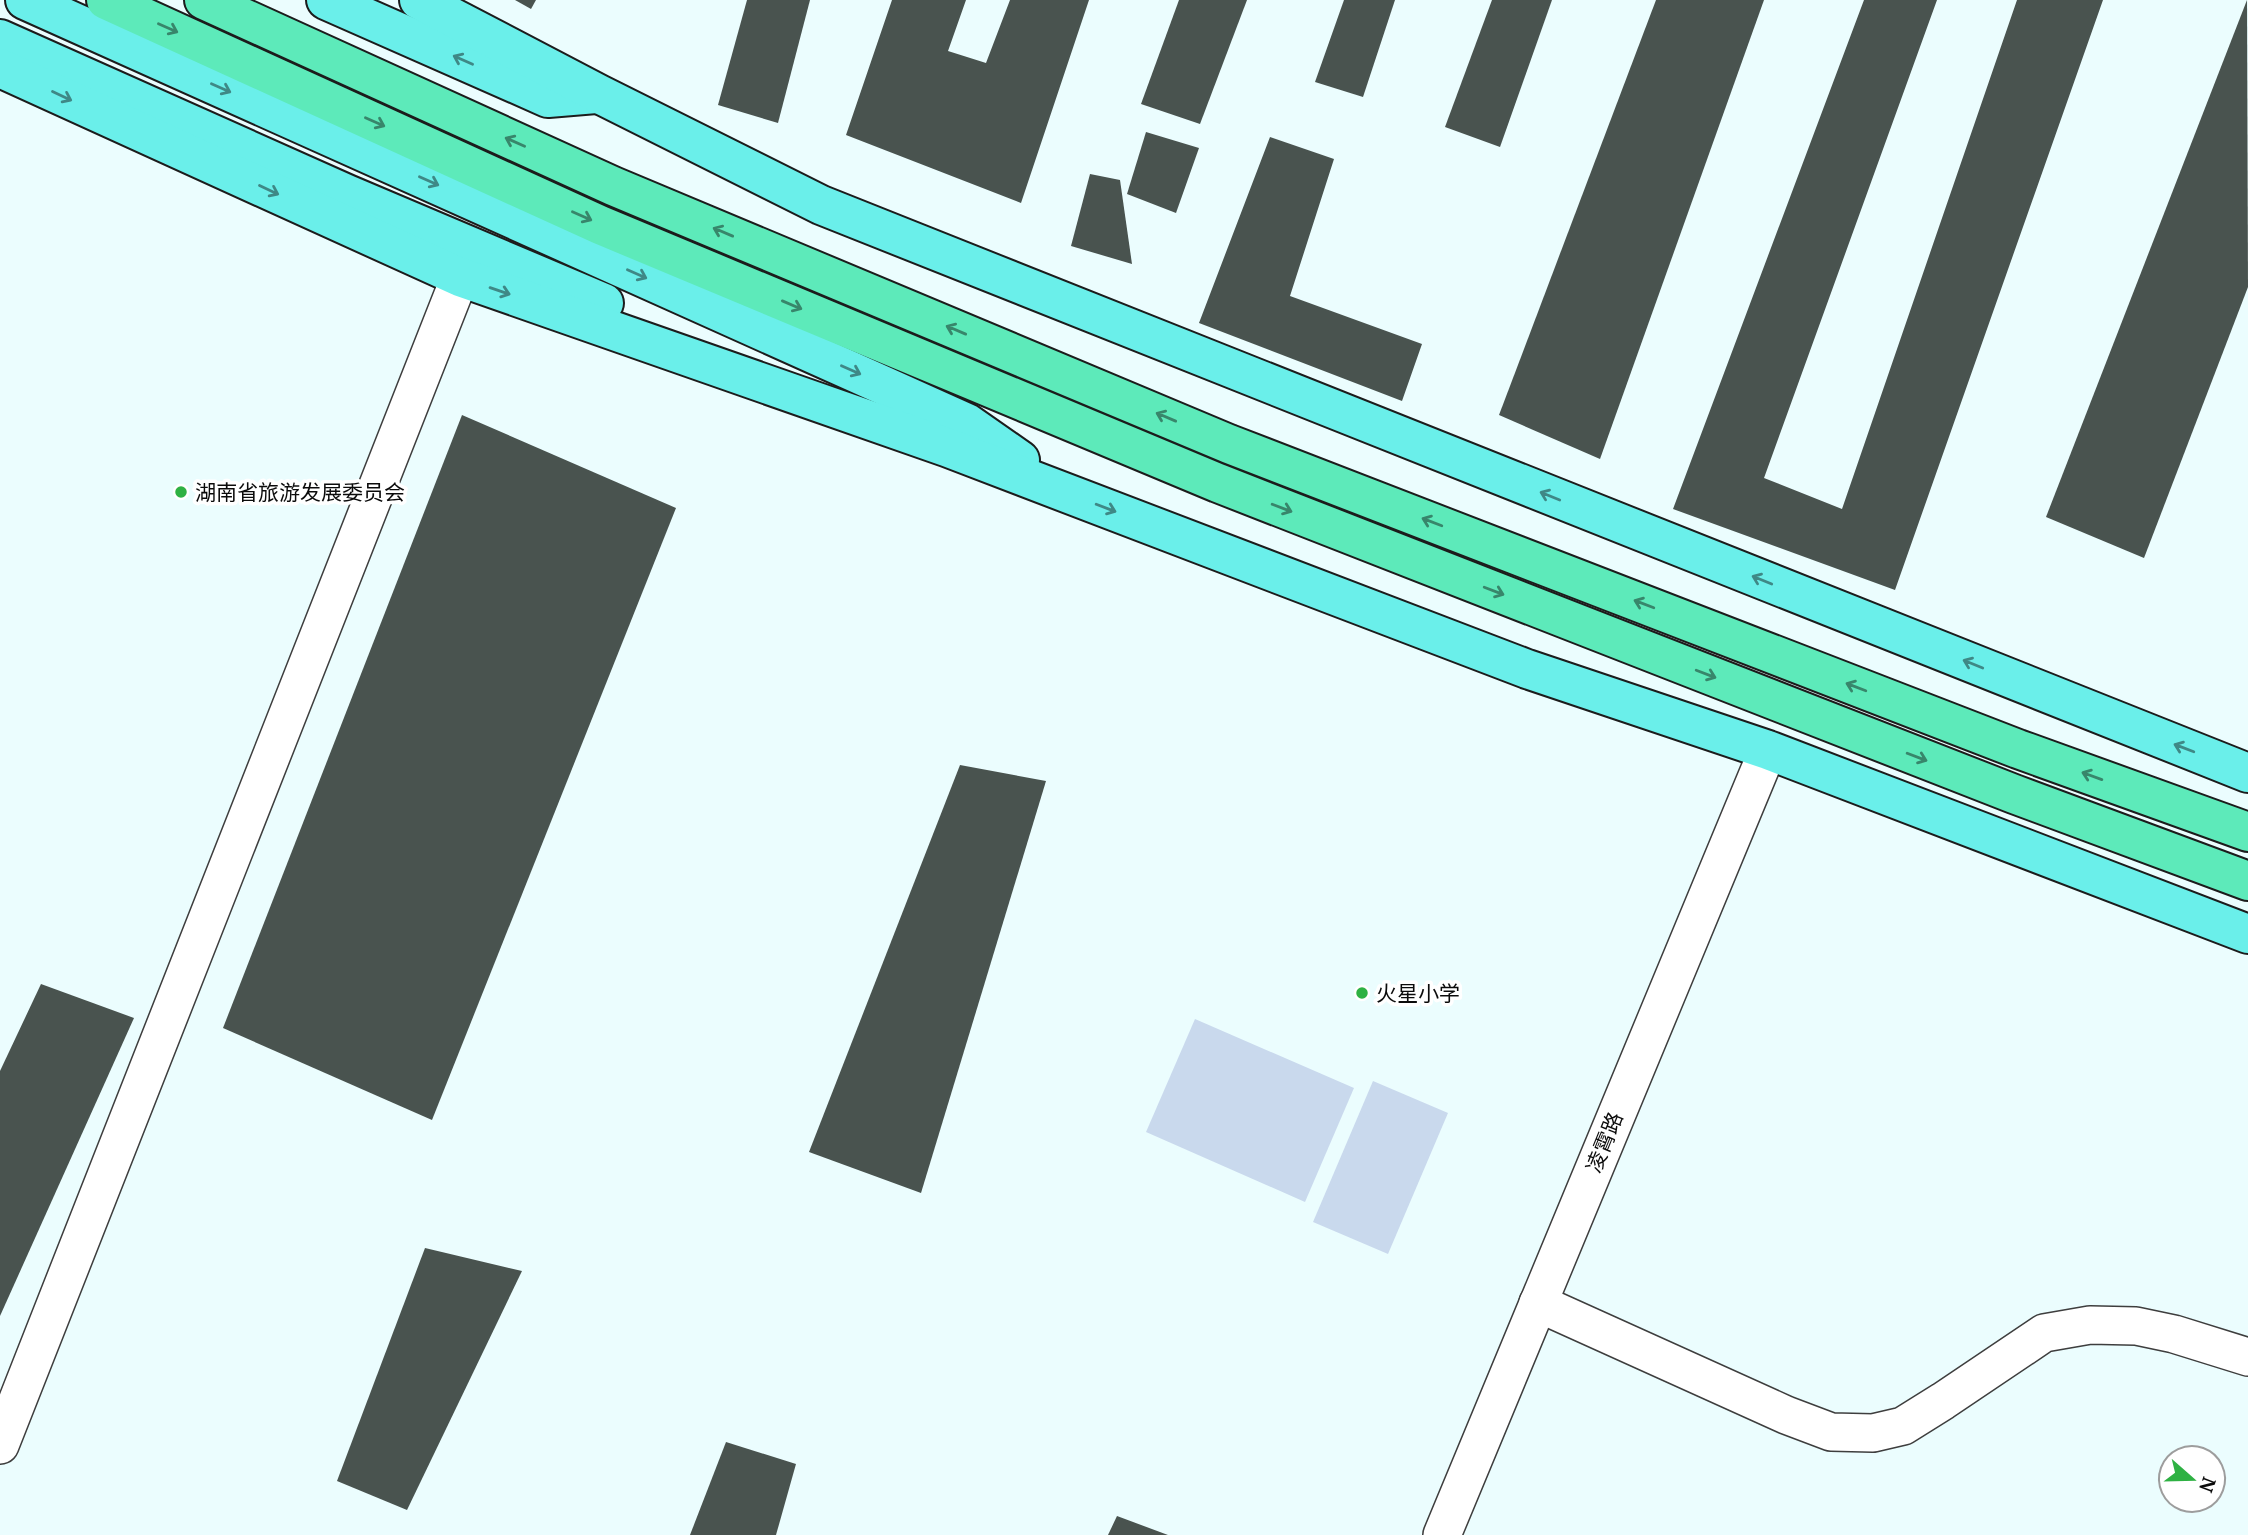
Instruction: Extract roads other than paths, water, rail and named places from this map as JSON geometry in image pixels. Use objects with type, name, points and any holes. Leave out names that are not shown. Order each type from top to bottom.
[{"type":"highway","points":[[106,0],[600,225],[1206,477],[2014,794],[2248,881]]},
{"type":"highway","points":[[204,0],[613,187],[1229,443],[2018,750],[2248,832]]},
{"type":"main road","points":[[25,0],[967,423],[1067,492]]},
{"type":"main road","points":[[326,0],[548,98],[598,94]]},
{"type":"main road","points":[[419,0],[598,94],[821,205],[2248,773]]},
{"type":"main road","points":[[0,39],[347,194],[946,447]]},
{"type":"main road","points":[[0,68],[460,277],[946,447],[1527,669],[1768,750],[2248,934]]},
{"type":"street","points":[[0,1445],[460,277]]},
{"type":"street","name":"凌霄路","points":[[1441,1535],[1768,750]]},
{"type":"street","points":[[1538,1303],[1786,1416],[1831,1432],[1873,1433],[1903,1426],[2044,1333],[2055,1331],[2090,1325],[2136,1326],[2174,1334],[2248,1357]]},
{"type":"place","name":"湖南省旅游发展委员会","points":[[181,492]]},
{"type":"place","name":"火星小学","points":[[1362,993]]}]
